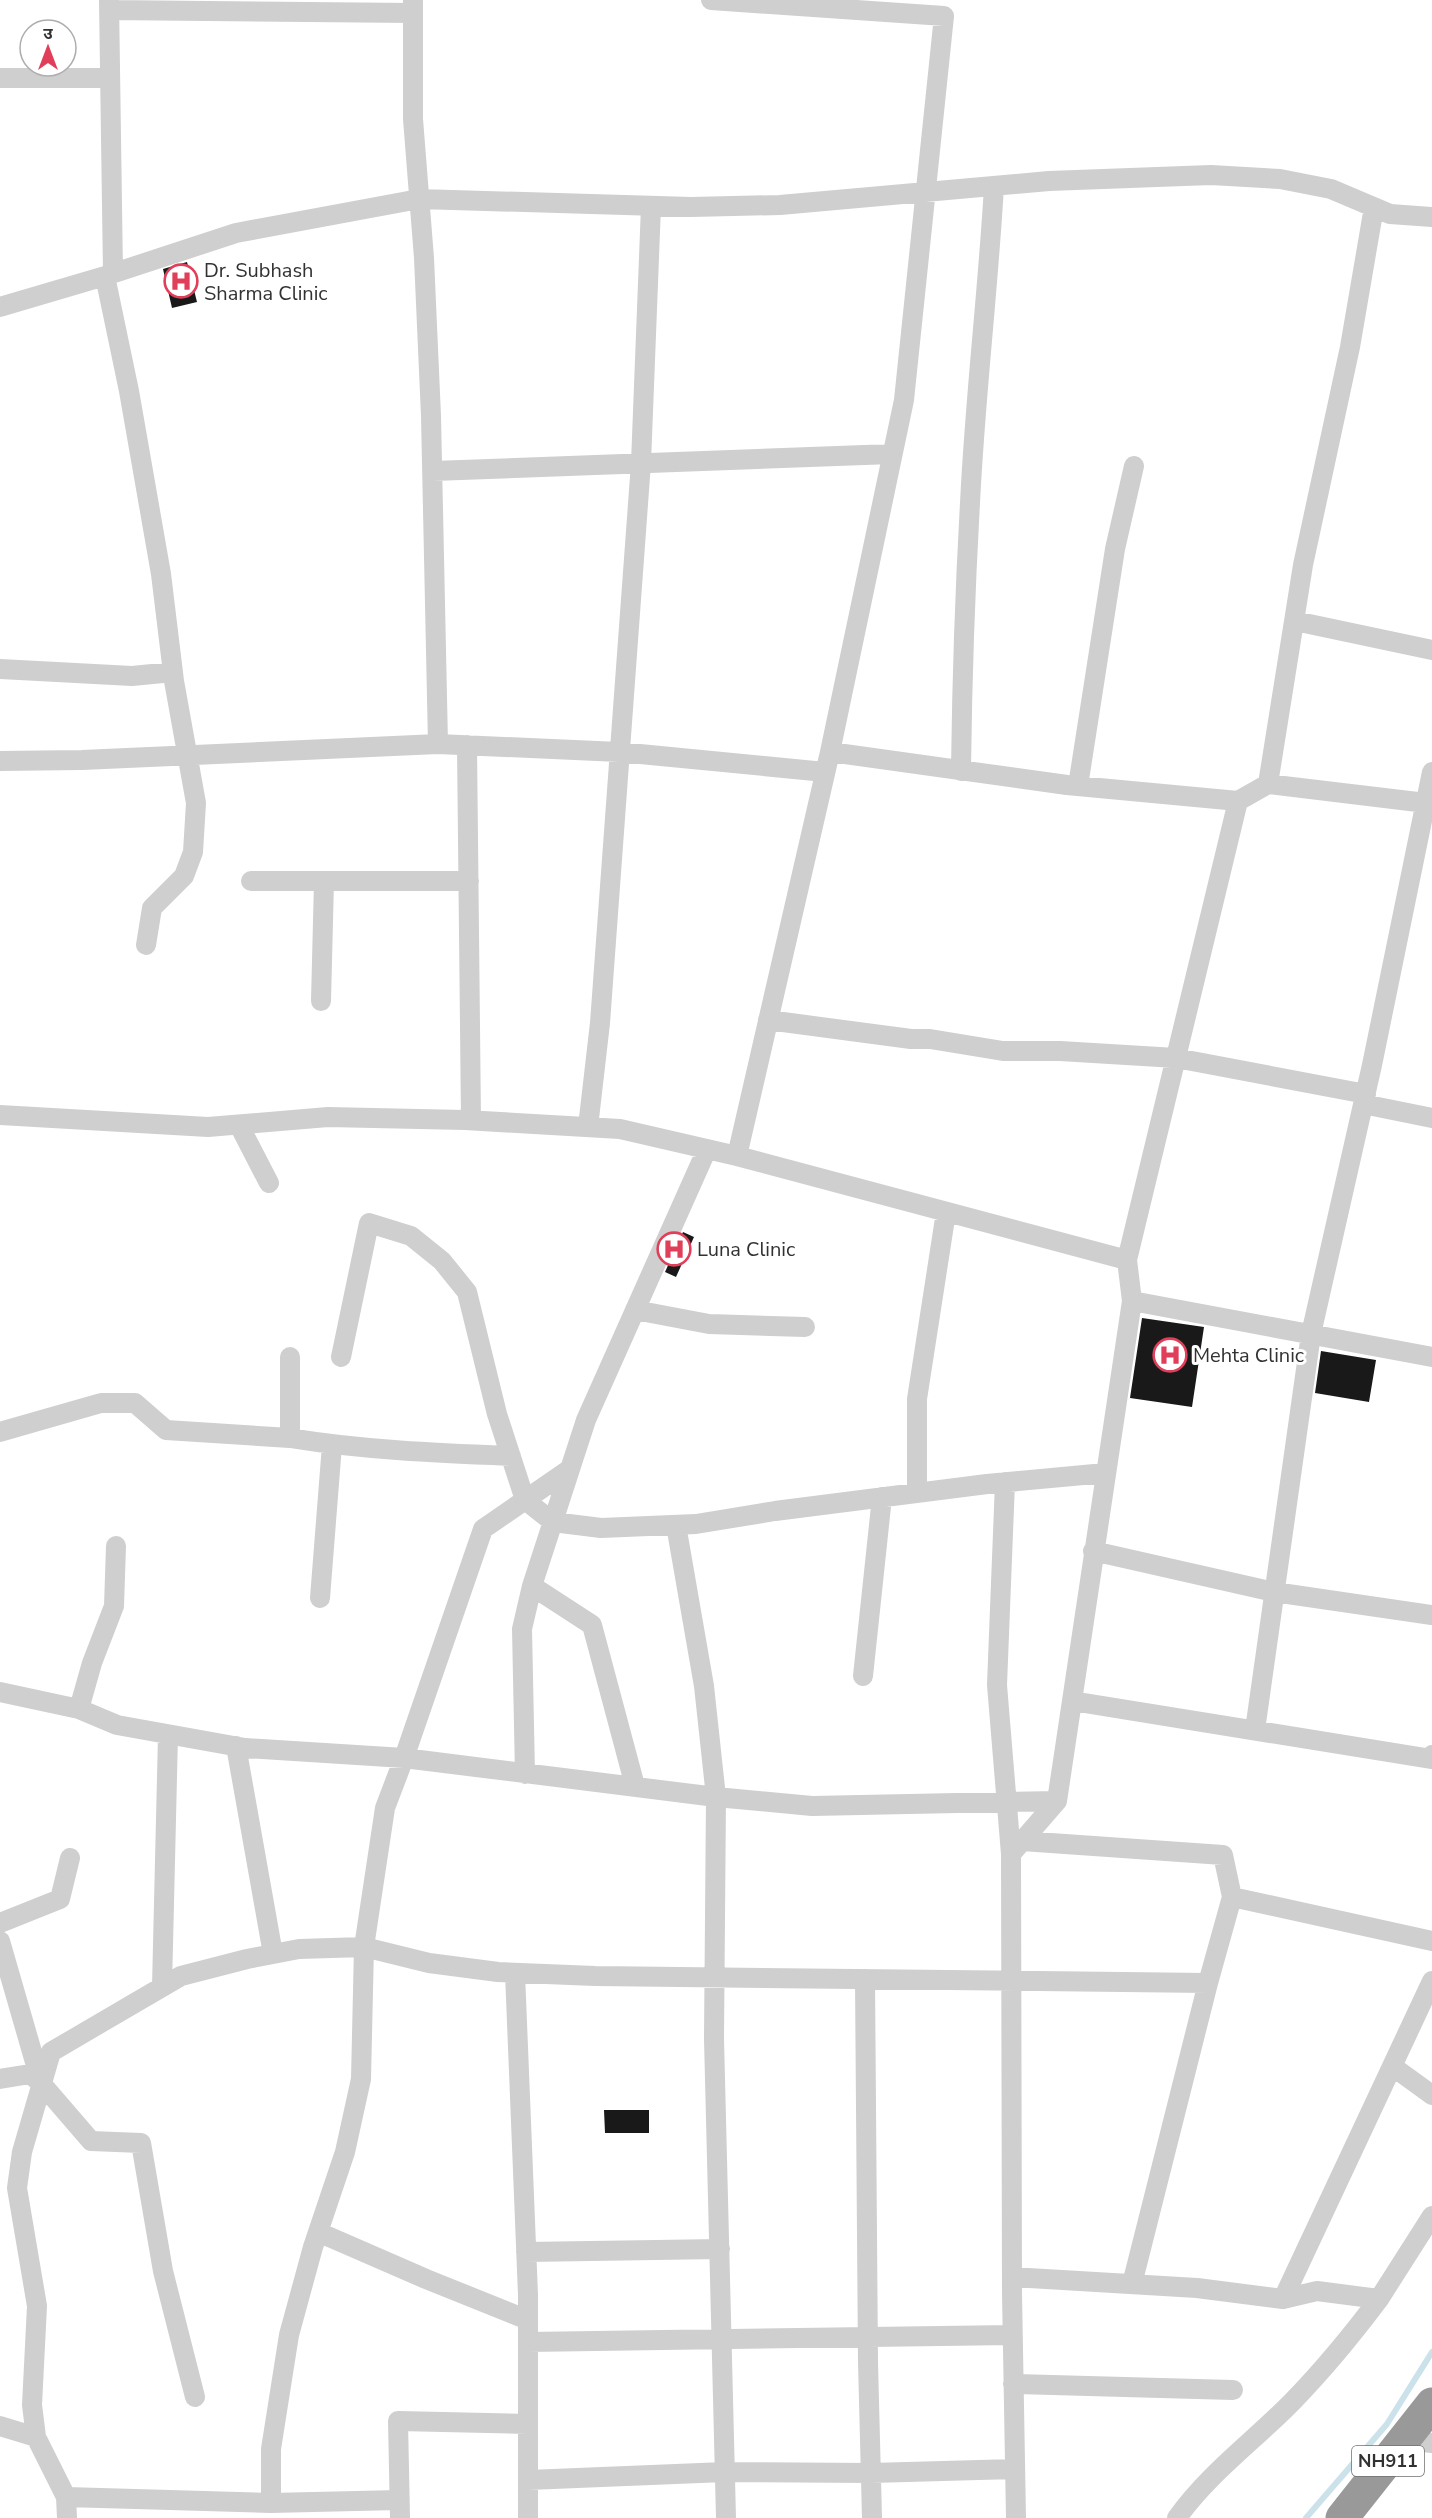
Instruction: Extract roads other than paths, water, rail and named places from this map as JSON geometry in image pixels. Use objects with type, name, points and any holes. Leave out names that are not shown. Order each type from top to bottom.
[{"type":"highway","name":"NH911","points":[[1342,2518],[1418,2442],[1432,2404]]},
{"type":"street","points":[[711,0],[944,16],[904,400],[830,752],[737,1156]]},
{"type":"street","points":[[146,945],[152,908],[184,876],[193,852],[196,803],[173,672],[161,574],[109,275],[109,5],[413,7],[413,119],[433,471],[438,744]]},
{"type":"street","points":[[0,78],[110,78]]},
{"type":"street","points":[[0,307],[109,275],[236,233],[419,199],[651,206],[780,205],[1049,181],[1211,175],[1280,179],[1331,189],[1390,214],[1432,217]]},
{"type":"street","points":[[961,771],[962,685],[970,501],[987,305],[994,186]]},
{"type":"street","points":[[588,1127],[600,1023],[641,463],[651,206]]},
{"type":"street","points":[[1268,784],[1303,565],[1350,347],[1374,207]]},
{"type":"street","points":[[433,471],[892,454]]},
{"type":"street","points":[[1078,786],[1115,549],[1134,466]]},
{"type":"street","points":[[1295,621],[1432,650]]},
{"type":"street","points":[[0,669],[132,676],[173,672]]},
{"type":"street","points":[[0,761],[82,760],[438,744],[619,752],[825,772]]},
{"type":"street","points":[[467,745],[471,1120]]},
{"type":"street","points":[[830,752],[1078,786],[1238,801],[1268,784],[1426,803]]},
{"type":"street","points":[[1255,1730],[1311,1334],[1365,1099],[1432,772]]},
{"type":"street","points":[[1016,1848],[1057,1801],[1132,1301],[1127,1260],[1238,801]]},
{"type":"street","points":[[251,881],[469,881]]},
{"type":"street","points":[[321,1001],[324,881]]},
{"type":"street","points":[[768,1020],[911,1039],[930,1039],[1003,1051],[1060,1051],[1176,1058],[1365,1099],[1432,1118]]},
{"type":"street","points":[[0,1115],[208,1127],[328,1117],[471,1120],[620,1129],[737,1156],[1127,1260]]},
{"type":"street","points":[[240,1125],[269,1183]]},
{"type":"street","points":[[525,1774],[522,1629],[532,1586],[586,1420],[707,1149]]},
{"type":"street","points":[[917,1493],[917,1399],[946,1212]]},
{"type":"street","points":[[341,1357],[369,1223],[411,1236],[442,1261],[467,1292],[497,1414],[525,1500],[553,1522],[601,1528],[696,1524],[882,1497],[1105,1473]]},
{"type":"street","points":[[1132,1301],[1432,1357]]},
{"type":"street","points":[[635,1310],[709,1324],[805,1327]]},
{"type":"street","points":[[290,1357],[290,1438]]},
{"type":"street","points":[[0,1432],[101,1403],[135,1403],[166,1430],[290,1438],[332,1445],[511,1456]]},
{"type":"street","points":[[320,1598],[332,1445]]},
{"type":"street","points":[[271,2503],[271,2449],[289,2335],[318,2232],[345,2152],[362,2079],[364,1947],[385,1808],[483,1529],[570,1469]]},
{"type":"street","points":[[1005,1482],[997,1685],[1005,1803],[1016,1848],[1010,1979],[1011,2277],[1016,2518]]},
{"type":"street","points":[[863,1676],[882,1497]]},
{"type":"street","points":[[676,1525],[704,1686],[716,1797],[714,1978],[726,2518]]},
{"type":"street","points":[[79,1709],[92,1663],[114,1606],[116,1546]]},
{"type":"street","points":[[1093,1551],[1274,1592],[1432,1616]]},
{"type":"street","points":[[532,1586],[592,1625],[635,1786]]},
{"type":"street","points":[[0,1692],[79,1709],[117,1725],[236,1746],[404,1758],[716,1797],[812,1806],[1057,1801]]},
{"type":"street","points":[[1072,1701],[1431,1759],[1432,1755]]},
{"type":"street","points":[[162,1987],[168,1735]]},
{"type":"street","points":[[236,1746],[273,1954]]},
{"type":"street","points":[[1016,1848],[1223,1855],[1232,1897],[1132,2284]]},
{"type":"street","points":[[0,1923],[60,1899],[70,1858]]},
{"type":"street","points":[[1232,1897],[1432,1941]]},
{"type":"street","points":[[0,1941],[41,2083]]},
{"type":"street","points":[[67,2518],[66,2497],[36,2437],[32,2405],[37,2306],[17,2188],[22,2152],[51,2052],[181,1976],[299,1949],[364,1947],[429,1963],[515,1973],[714,1978],[1010,1979],[1208,1983]]},
{"type":"street","points":[[515,1973],[528,2320],[528,2518]]},
{"type":"street","points":[[865,1979],[872,2518]]},
{"type":"street","points":[[1283,2299],[1432,1981]]},
{"type":"street","points":[[1392,2066],[1432,2095]]},
{"type":"street","points":[[0,2079],[30,2074],[41,2083],[91,2141],[141,2143],[163,2271],[195,2397]]},
{"type":"street","points":[[1177,2518],[1194,2494],[1293,2401],[1350,2337],[1378,2299],[1432,2216]]},
{"type":"street","points":[[318,2232],[528,2320]]},
{"type":"street","points":[[526,2252],[720,2249]]},
{"type":"street","points":[[1011,2277],[1197,2288],[1283,2299],[1317,2291],[1378,2299]]},
{"type":"street","points":[[528,2342],[1012,2335]]},
{"type":"street","points":[[1013,2384],[1233,2390]]},
{"type":"street","points":[[66,2497],[399,2509],[398,2421],[528,2424]]},
{"type":"street","points":[[0,2426],[36,2437]]},
{"type":"street","points":[[528,2480],[725,2472],[871,2473],[1015,2469]]},
{"type":"waterway","points":[[1306,2518],[1387,2424],[1432,2352]]},
{"type":"place","name":"Dr. Subhash Sharma Clinic","points":[[181,281]]},
{"type":"place","name":"Luna Clinic","points":[[674,1249]]},
{"type":"place","name":"Mehta Clinic","points":[[1170,1355]]}]
